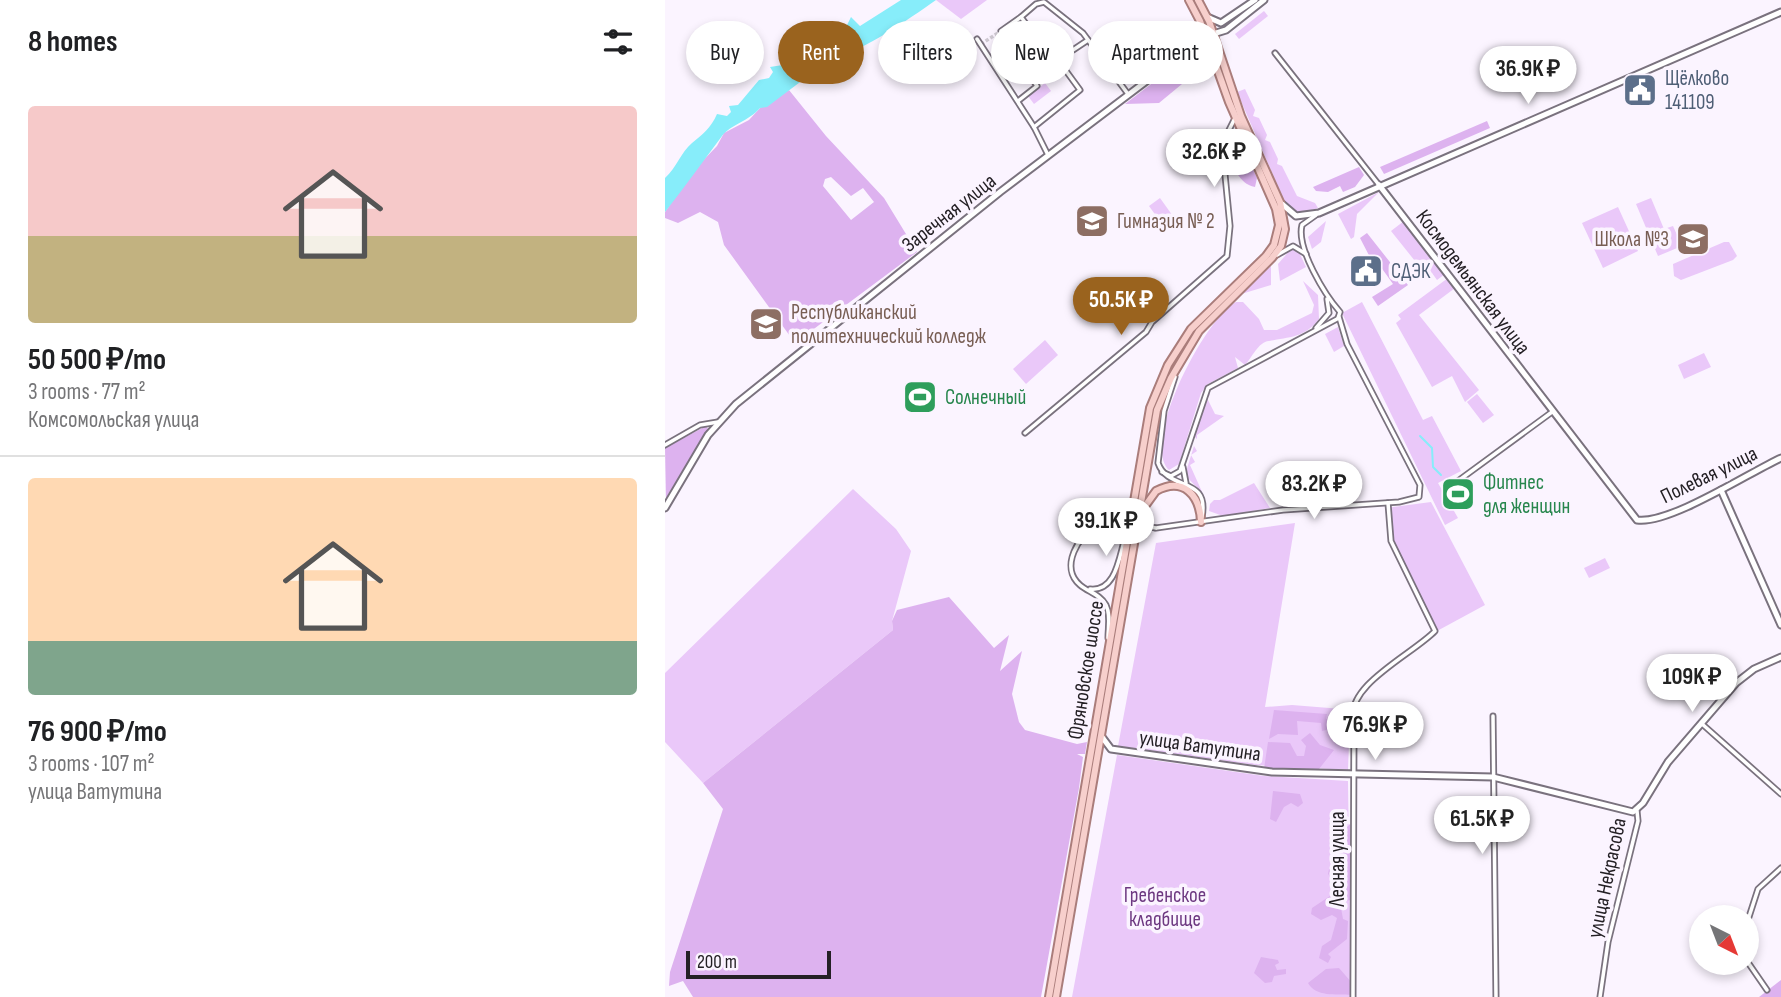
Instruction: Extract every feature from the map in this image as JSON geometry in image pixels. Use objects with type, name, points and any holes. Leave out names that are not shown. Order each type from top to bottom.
[{"type":"main road","points":[[1189,0],[1201,21]]},
{"type":"main road","points":[[1198,0],[1207,21]]},
{"type":"main road","points":[[1223,70],[1286,219],[1285,232],[1272,258]]},
{"type":"main road","points":[[1223,80],[1244,137]]},
{"type":"main road","name":"Фряновское шоссе","points":[[1056,997],[1101,732],[1150,408],[1168,365],[1191,329],[1266,256],[1274,245],[1279,225],[1276,209],[1244,137]]},
{"type":"main road","name":"Фряновское шоссе","points":[[1049,997],[1085,797],[1108,643],[1157,410],[1181,359],[1210,318],[1272,258]]},
{"type":"main road","points":[[1131,531],[1150,496],[1167,487],[1184,489],[1195,495],[1200,506],[1201,522]]},
{"type":"street","points":[[1207,17],[1221,23],[1255,0]]},
{"type":"street","name":"Заречная улица","points":[[1223,31],[1264,0]]},
{"type":"street","points":[[1018,101],[1037,86],[1001,31],[1035,4],[1044,2],[1088,40],[1074,49]]},
{"type":"street","points":[[1338,320],[1329,312],[1326,296],[1307,255],[1300,232],[1304,222],[1379,185],[1781,12]]},
{"type":"street","points":[[1021,16],[1033,33],[1039,34],[1080,90],[1034,127]]},
{"type":"street","points":[[977,39],[1034,127],[1048,155]]},
{"type":"street","name":"Космодемьянская улица","points":[[1275,53],[1633,516],[1637,520],[1651,519]]},
{"type":"street","points":[[1121,84],[1128,94]]},
{"type":"street","name":"Заречная улица","points":[[665,508],[718,422],[798,352],[1142,84]]},
{"type":"street","points":[[1025,433],[1146,332],[1152,322],[1227,256],[1230,234],[1222,144],[1235,118]]},
{"type":"street","points":[[1222,144],[1232,134],[1244,137]]},
{"type":"street","points":[[1280,202],[1286,211],[1296,216],[1319,213]]},
{"type":"street","points":[[1272,258],[1293,246],[1307,255]]},
{"type":"street","points":[[1108,643],[1109,617],[1105,604],[1084,588],[1072,574],[1074,552],[1080,540],[1097,525],[1116,521],[1156,528],[1283,510],[1388,503],[1419,497],[1417,478],[1347,344],[1338,320],[1339,310],[1326,296]]},
{"type":"street","points":[[1311,331],[1329,312],[1339,310]]},
{"type":"street","points":[[1201,522],[1203,500],[1187,484],[1182,474],[1206,390],[1311,331],[1338,320]]},
{"type":"street","points":[[1181,359],[1160,429],[1157,457],[1162,472],[1172,480],[1187,484]]},
{"type":"street","points":[[1447,489],[1552,412]]},
{"type":"street","name":"Заречная улица","points":[[665,445],[700,425],[718,422]]},
{"type":"street","name":"Полевая улица","points":[[1651,519],[1721,490],[1781,458]]},
{"type":"street","points":[[1162,472],[1175,475],[1184,462]]},
{"type":"street","points":[[1721,490],[1781,625]]},
{"type":"street","name":"Лесная улица","points":[[1353,997],[1352,775],[1355,721],[1351,711],[1360,692],[1435,631],[1391,541],[1388,503]]},
{"type":"street","points":[[1084,588],[1103,588],[1112,579],[1131,531]]},
{"type":"street","name":"улица Некрасова","points":[[1600,997],[1608,942],[1639,821],[1637,811],[1668,762],[1746,674],[1781,657]]},
{"type":"street","points":[[1493,716],[1496,997]]},
{"type":"street","points":[[1701,723],[1781,794]]},
{"type":"street","name":"улица Ватутина","points":[[1101,732],[1103,741],[1111,749],[1272,772],[1493,777],[1628,813],[1637,811]]},
{"type":"street","points":[[1097,756],[1111,749]]},
{"type":"street","points":[[1753,905],[1758,889],[1781,868]]},
{"type":"street","points":[[1757,975],[1767,990]]},
{"type":"green space","points":[[936,0],[987,0],[961,19]]},
{"type":"green space","points":[[1264,11],[1268,16],[1239,39],[1235,34]]},
{"type":"green space","points":[[1044,84],[1051,91],[1034,104],[1028,96]]},
{"type":"green space","points":[[1245,89],[1255,110],[1253,116],[1259,118],[1267,135],[1265,140],[1270,142],[1278,159],[1277,164],[1282,166],[1297,196],[1315,203],[1318,208],[1299,214],[1286,205],[1237,92]]},
{"type":"green space","points":[[1379,192],[1357,214],[1354,237],[1351,239],[1338,214]]},
{"type":"green space","points":[[1160,198],[1175,219],[1164,227],[1149,206]]},
{"type":"green space","points":[[1651,198],[1664,229],[1673,226],[1682,246],[1658,256],[1636,204]]},
{"type":"green space","points":[[1618,207],[1638,251],[1603,268],[1582,223]]},
{"type":"green space","points":[[1326,221],[1321,242],[1312,249],[1308,237]]},
{"type":"green space","points":[[1404,221],[1445,274],[1437,280],[1432,273],[1427,276],[1391,231]]},
{"type":"green space","points":[[1729,242],[1737,256],[1733,260],[1681,280],[1674,276],[1673,264]]},
{"type":"green space","points":[[1291,249],[1299,252],[1306,267],[1280,281],[1278,264]]},
{"type":"green space","points":[[1271,266],[1271,285],[1238,295]]},
{"type":"green space","points":[[1448,278],[1455,288],[1419,315],[1479,390],[1465,402],[1452,376],[1432,387],[1396,323],[1401,319],[1398,315]]},
{"type":"green space","points":[[1303,281],[1318,295],[1319,319],[1302,333],[1265,342],[1245,365],[1235,357],[1238,368],[1208,384],[1201,393],[1179,464],[1169,470],[1162,456],[1163,435],[1169,409],[1180,382],[1208,331],[1236,302],[1243,302],[1259,319],[1264,330],[1277,330],[1312,313],[1314,305]]},
{"type":"green space","points":[[1123,302],[1133,314],[1119,326],[1109,314]]},
{"type":"green space","points":[[1362,302],[1423,420],[1432,416],[1461,471],[1438,483],[1458,518],[1445,525],[1342,313]]},
{"type":"green space","points":[[1338,327],[1344,346],[1334,352],[1325,334]]},
{"type":"green space","points":[[1045,340],[1058,355],[1026,384],[1013,369]]},
{"type":"green space","points":[[1704,353],[1711,367],[1684,379],[1678,365]]},
{"type":"green space","points":[[1208,392],[1210,395],[1207,398],[1215,414],[1224,416],[1197,435],[1197,439],[1194,436]]},
{"type":"green space","points":[[1477,394],[1494,415],[1483,423],[1467,402]]},
{"type":"green space","points":[[1191,455],[1195,462],[1190,465],[1203,494],[1185,475]]},
{"type":"green space","points":[[1254,483],[1270,508],[1223,516],[1209,511],[1214,500],[1220,500]]},
{"type":"green space","points":[[853,489],[896,529],[911,551],[892,621],[893,630],[703,783],[665,742],[665,673]]},
{"type":"green space","points":[[1431,502],[1485,605],[1437,631],[1389,539],[1386,508]]},
{"type":"green space","points":[[1295,523],[1265,707],[1292,705],[1342,709],[1350,717],[1348,770],[1255,765],[1118,746],[1156,543]]},
{"type":"green space","points":[[1605,558],[1610,568],[1589,578],[1584,568]]},
{"type":"green space","name":"Гребенское кладбище","points":[[1117,755],[1264,776],[1348,781],[1351,997],[1072,997]]},
{"type":"shaded area","points":[[1151,84],[1182,84],[1159,103],[1125,104]]},
{"type":"shaded area","points":[[789,90],[826,136],[884,198],[917,252],[795,343],[724,245],[718,222],[700,212],[678,223],[665,218],[665,212],[693,171],[717,146],[724,133],[749,120],[760,108]],"holes":[[[831,177],[851,196],[863,188],[874,202],[851,220],[823,186],[825,179]]]},
{"type":"shaded area","points":[[1487,121],[1490,128],[1384,174],[1380,167]]},
{"type":"shaded area","points":[[1234,138],[1240,141],[1257,178],[1255,187],[1243,181],[1231,162],[1227,142]]},
{"type":"shaded area","points":[[1359,167],[1364,175],[1355,187],[1343,192],[1340,186],[1328,192],[1316,191],[1313,187]]},
{"type":"shaded area","points":[[1367,233],[1408,285],[1378,306],[1372,297],[1393,284],[1378,263],[1374,265],[1360,238]]},
{"type":"shaded area","points":[[706,426],[708,429],[666,498],[665,448]]},
{"type":"shaded area","points":[[949,597],[994,648],[1009,635],[1000,671],[1022,651],[1012,694],[1019,722],[1025,730],[1077,744],[1087,742],[1085,754],[1077,754],[1083,757],[1079,788],[1041,997],[693,997],[683,981],[669,986],[670,972],[723,809],[703,783],[893,630],[892,621],[897,610]]},
{"type":"shaded area","points":[[1274,710],[1327,714],[1326,719],[1339,715],[1330,729],[1322,731],[1321,723],[1297,721],[1298,735],[1278,734],[1269,739]]},
{"type":"shaded area","points":[[1310,733],[1320,745],[1334,750],[1319,769],[1264,769],[1268,742],[1290,743],[1297,756],[1304,756],[1306,746],[1301,740]]},
{"type":"shaded area","points":[[1273,791],[1300,794],[1303,803],[1298,807],[1291,803],[1284,807],[1276,822],[1270,819]]},
{"type":"shaded area","points":[[1350,824],[1351,900],[1344,901],[1341,908],[1343,919],[1348,921],[1347,939],[1328,954],[1331,957],[1328,963],[1319,958],[1322,946],[1331,940],[1337,918],[1332,915],[1321,920],[1311,914],[1312,908],[1330,896],[1336,883],[1328,874],[1329,869],[1335,868],[1342,873],[1345,870],[1342,860],[1345,856],[1339,846],[1347,846],[1347,827]]},
{"type":"shaded area","points":[[1261,957],[1278,960],[1279,963],[1275,965],[1277,970],[1286,969],[1286,974],[1274,976],[1272,982],[1265,983],[1254,973]]},
{"type":"shaded area","points":[[1339,968],[1352,983],[1352,995],[1321,993],[1308,983],[1326,969]]},
{"type":"shaded area","points":[[1781,980],[1781,997],[1759,997]]},
{"type":"water","points":[[901,0],[936,0],[906,21],[878,21],[878,38],[864,45],[864,23]]},
{"type":"water","points":[[778,66],[778,84],[797,84],[722,136],[665,212],[665,178],[717,114],[727,116],[731,112],[729,106],[738,105],[756,84],[764,84],[764,79],[769,78],[773,72],[770,67]]},
{"type":"waterway","points":[[1420,436],[1432,448],[1433,467],[1441,475]]},
{"type":"tunnel","points":[[981,44],[991,38]]},
{"type":"place","name":"Щёлково 141109","points":[[1640,90]]},
{"type":"place","name":"Гимназия № 2","points":[[1092,221]]},
{"type":"place","name":"Школа №3","points":[[1693,239]]},
{"type":"place","name":"СДЭК","points":[[1366,271]]},
{"type":"place","name":"Республиканский политехнический колледж","points":[[766,324]]},
{"type":"place","name":"Солнечный","points":[[920,397]]},
{"type":"place","name":"Фитнес для женщин","points":[[1458,494]]}]
